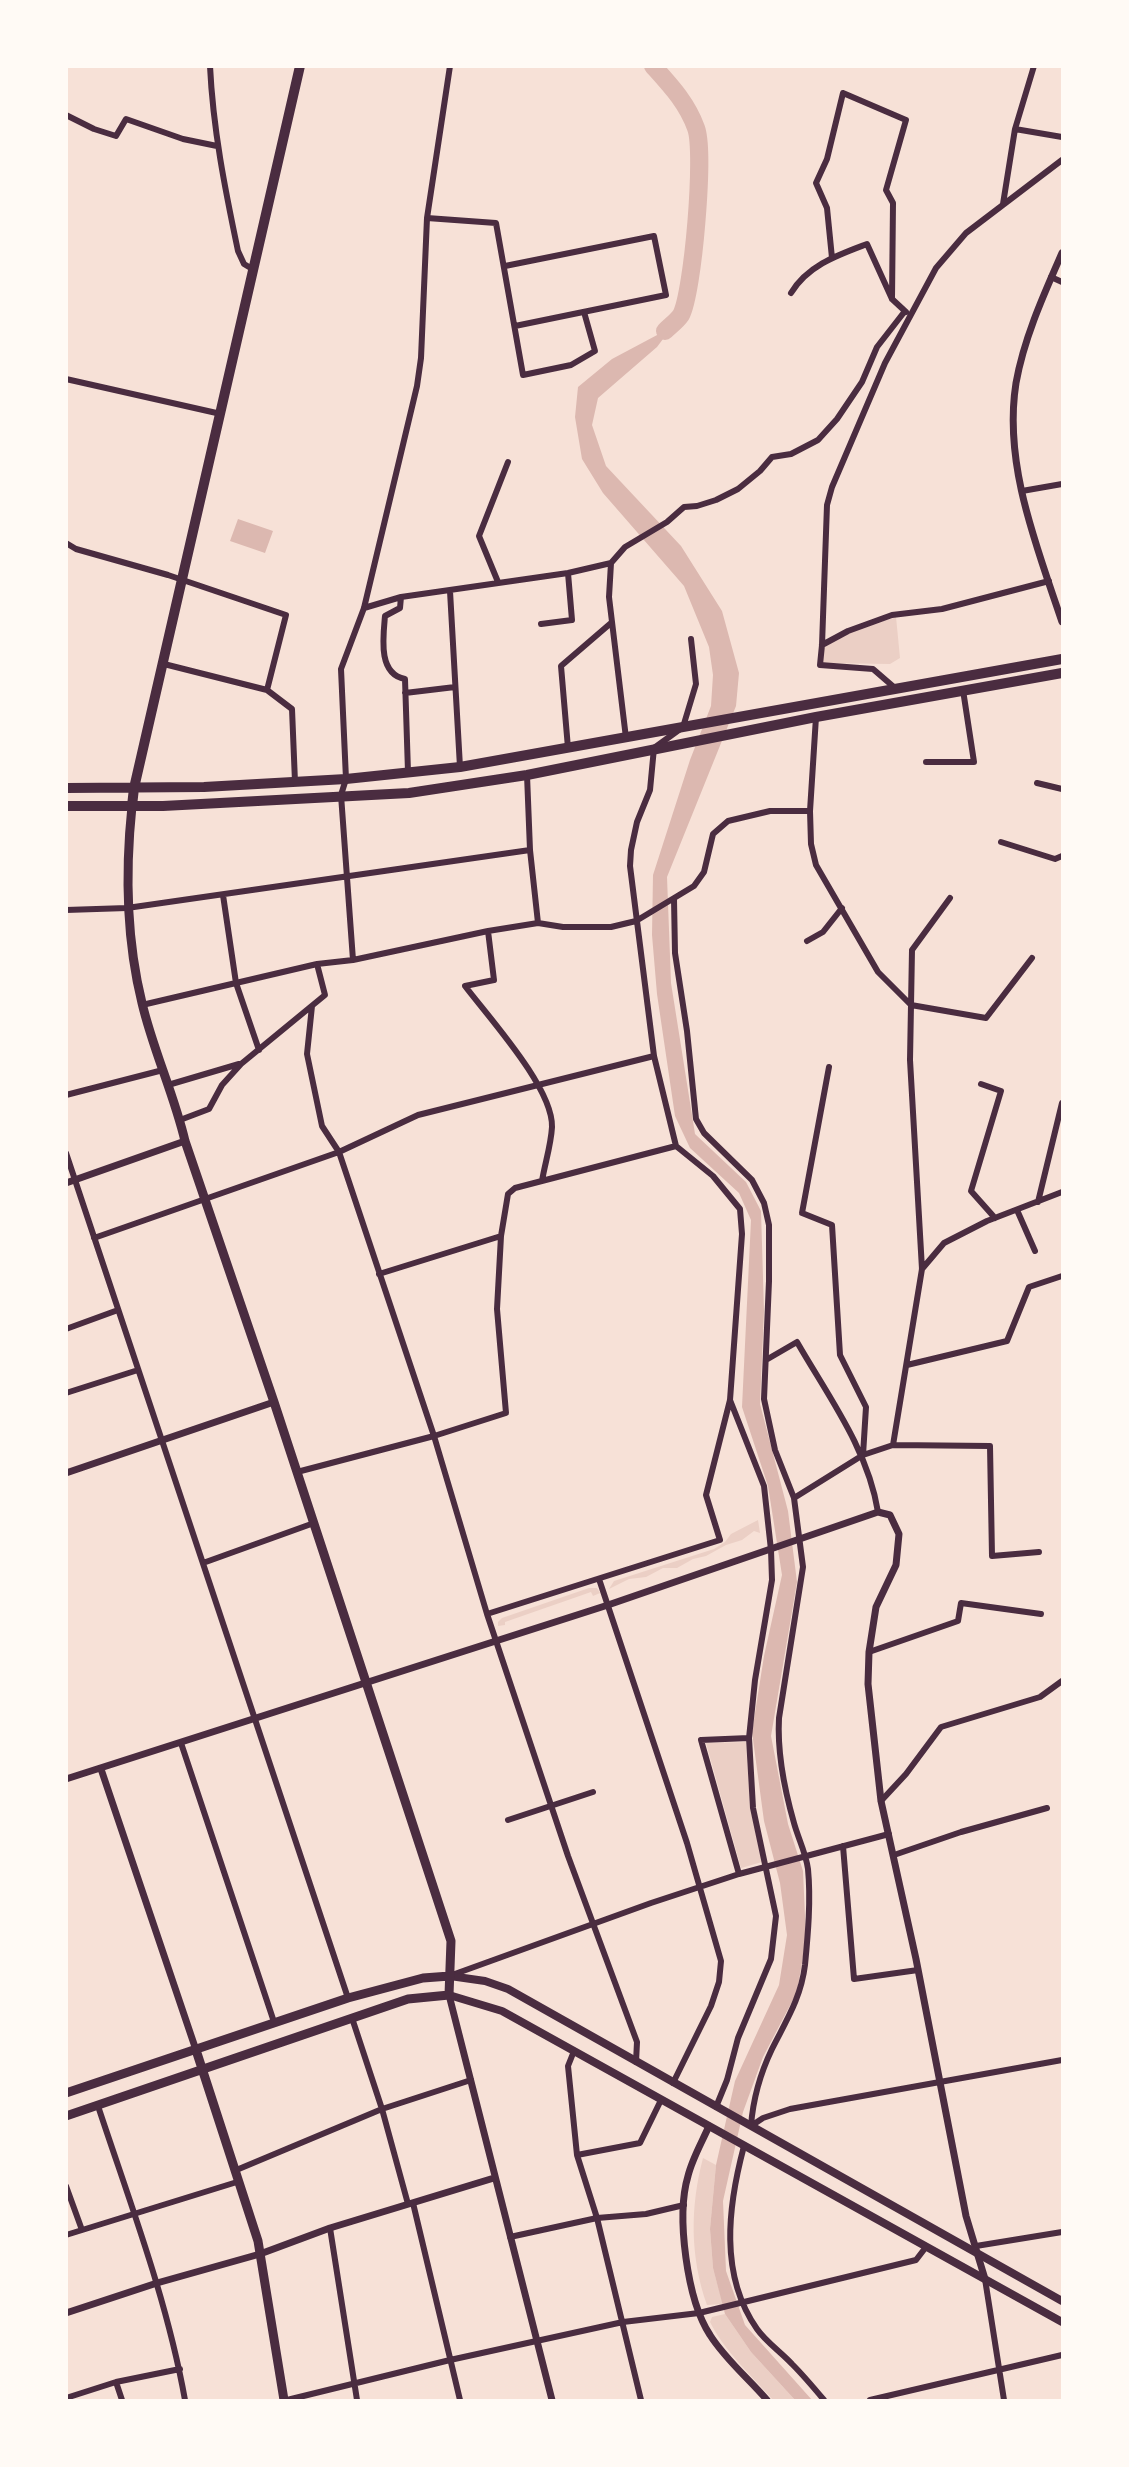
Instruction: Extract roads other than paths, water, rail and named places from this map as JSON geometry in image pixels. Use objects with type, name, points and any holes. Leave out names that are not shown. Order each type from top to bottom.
[{"type":"highway","points":[[132,807],[134,788],[300,66]]},
{"type":"highway","points":[[66,788],[204,787],[346,779],[460,767],[1062,659]]},
{"type":"highway","points":[[66,806],[132,807],[409,793],[527,775],[816,716],[1062,673]]},
{"type":"main road","points":[[132,807],[126,863],[127,908],[142,1005],[452,1941],[449,1995]]},
{"type":"main road","points":[[66,2093],[348,1998],[423,1978],[450,1976],[485,1981],[508,1989],[716,2107],[976,2249],[1062,2301]]},
{"type":"main road","points":[[66,2116],[408,1999],[449,1995],[502,2011],[1062,2322]]},
{"type":"main road","points":[[196,2050],[233,2171],[258,2241],[285,2400]]},
{"type":"street","points":[[353,960],[341,795],[346,779],[341,669],[364,607],[417,386],[421,358],[426,218],[450,66]]},
{"type":"street","points":[[1003,204],[1016,130],[1034,66]]},
{"type":"street","points":[[208,67],[216,114],[216,146],[237,251],[244,264],[254,270]]},
{"type":"street","points":[[832,258],[827,208],[816,183],[827,159],[843,93],[906,120],[886,190],[893,203],[892,299]]},
{"type":"street","points":[[66,115],[116,136],[126,119],[183,139],[216,146]]},
{"type":"street","points":[[1016,130],[1062,137]]},
{"type":"street","points":[[895,688],[873,669],[820,665],[827,505],[860,419],[907,314],[936,268],[966,233],[1062,160]]},
{"type":"street","points":[[426,218],[496,223],[523,375],[571,365],[594,351],[584,312]]},
{"type":"street","points":[[505,267],[654,236],[666,295],[515,326]]},
{"type":"street","points":[[791,293],[799,281],[813,269],[867,244],[892,299],[907,314]]},
{"type":"street","points":[[1062,253],[1026,342],[1016,383],[1013,413],[1022,491],[1062,622]]},
{"type":"street","points":[[1052,277],[1062,282]]},
{"type":"street","points":[[364,607],[401,597],[568,573],[611,563],[625,547],[667,522],[684,507],[697,506],[738,489],[772,457],[791,454],[818,440],[838,419],[862,382],[877,347],[907,314]]},
{"type":"street","points":[[66,379],[221,414]]},
{"type":"street","points":[[498,582],[479,536],[508,462]]},
{"type":"street","points":[[1022,491],[1062,484]]},
{"type":"street","points":[[66,543],[88,553],[286,615],[267,690]]},
{"type":"street","points":[[611,563],[611,623],[626,738]]},
{"type":"street","points":[[541,624],[572,620],[568,573]]},
{"type":"street","points":[[822,645],[848,631],[892,615],[942,609],[1049,581]]},
{"type":"street","points":[[450,590],[460,767]]},
{"type":"street","points":[[401,597],[400,608],[385,616],[383,640],[386,662],[396,677],[405,679],[408,772]]},
{"type":"street","points":[[568,748],[561,666],[611,623]]},
{"type":"street","points":[[487,1615],[720,1540],[706,1495],[730,1400],[742,1234],[740,1209],[713,1176],[676,1146],[653,1056],[630,866],[637,822],[650,790],[654,748],[683,727],[696,684],[691,639]]},
{"type":"street","points":[[164,664],[267,690],[292,709],[295,782]]},
{"type":"street","points":[[405,693],[455,687]]},
{"type":"street","points":[[926,762],[974,762],[963,690]]},
{"type":"street","points":[[816,716],[810,811],[811,844],[816,865],[878,971],[911,1006],[986,1018],[1032,958]]},
{"type":"street","points":[[527,775],[530,850],[538,923]]},
{"type":"street","points":[[1037,783],[1062,789]]},
{"type":"street","points":[[142,1005],[317,964],[353,960],[488,931],[538,923],[563,927],[611,928],[636,921],[694,886],[704,872],[713,834],[728,821],[771,811],[810,811]]},
{"type":"street","points":[[1001,842],[1055,859],[1062,856]]},
{"type":"street","points":[[66,910],[127,908],[530,850]]},
{"type":"street","points":[[223,895],[236,983],[259,1050]]},
{"type":"street","points":[[893,1445],[922,1269],[911,1060],[912,950],[950,898]]},
{"type":"street","points":[[674,899],[675,953],[687,1031],[695,1119],[704,1133],[752,1180],[764,1203],[769,1225],[764,1399],[775,1450],[794,1498],[803,1567],[779,1718],[778,1741],[794,1821],[808,1867],[801,1988],[759,2079],[751,2126]]},
{"type":"street","points":[[807,941],[823,932],[842,908]]},
{"type":"street","points":[[488,931],[494,980],[465,986],[540,1085],[552,1126],[542,1181]]},
{"type":"street","points":[[180,1120],[209,1109],[222,1085],[241,1064],[325,995],[317,964]]},
{"type":"street","points":[[312,1006],[307,1054],[322,1126],[339,1152],[434,1436],[487,1615],[592,1924],[637,2042],[636,2062]]},
{"type":"street","points":[[94,1238],[339,1152],[418,1115],[653,1056]]},
{"type":"street","points":[[168,1085],[241,1064]]},
{"type":"street","points":[[829,1068],[802,1213],[832,1225],[840,1355],[866,1407],[863,1455]]},
{"type":"street","points":[[66,1095],[163,1070]]},
{"type":"street","points":[[981,1084],[1001,1091],[971,1191],[995,1218]]},
{"type":"street","points":[[1038,1202],[1062,1103]]},
{"type":"street","points":[[66,1183],[185,1141]]},
{"type":"street","points":[[297,1472],[434,1436],[506,1413],[497,1310],[501,1236],[508,1194],[515,1188],[676,1146]]},
{"type":"street","points":[[66,1153],[348,1998]]},
{"type":"street","points":[[922,1269],[944,1243],[995,1218],[1062,1192]]},
{"type":"street","points":[[1017,1210],[1035,1251]]},
{"type":"street","points":[[379,1273],[501,1236]]},
{"type":"street","points":[[907,1365],[1007,1341],[1029,1287],[1062,1276]]},
{"type":"street","points":[[66,1328],[118,1310]]},
{"type":"street","points":[[766,1360],[797,1342],[863,1455],[874,1488],[878,1512]]},
{"type":"street","points":[[66,1393],[138,1370]]},
{"type":"street","points":[[716,2107],[727,2080],[738,2038],[771,1959],[776,1916],[753,1808],[749,1738],[755,1680],[772,1580],[771,1550],[764,1486],[730,1400]]},
{"type":"street","points":[[66,1472],[274,1402]]},
{"type":"street","points":[[794,1498],[863,1455],[893,1445],[990,1446],[992,1556],[1040,1552]]},
{"type":"street","points":[[66,1779],[608,1605],[878,1512],[890,1515],[899,1534],[896,1565],[876,1607],[869,1652],[868,1684],[881,1801],[918,1970],[966,2216],[985,2279],[1004,2400]]},
{"type":"street","points":[[202,1563],[314,1523]]},
{"type":"street","points":[[599,1579],[700,1886],[721,1961],[719,1982],[711,2006],[673,2083]]},
{"type":"street","points":[[869,1652],[958,1621],[961,1603],[1041,1614]]},
{"type":"street","points":[[881,1801],[906,1774],[941,1727],[1040,1697],[1062,1681]]},
{"type":"street","points":[[739,1874],[701,1740],[749,1738]]},
{"type":"street","points":[[181,1743],[274,2022]]},
{"type":"street","points":[[101,1769],[196,2050]]},
{"type":"street","points":[[508,1820],[593,1792]]},
{"type":"street","points":[[894,1855],[961,1832],[1047,1808]]},
{"type":"street","points":[[450,1976],[700,1886],[889,1834]]},
{"type":"street","points":[[843,1846],[854,1979],[918,1970]]},
{"type":"street","points":[[449,1995],[552,2400]]},
{"type":"street","points":[[352,2018],[410,2204],[460,2400]]},
{"type":"street","points":[[574,2051],[568,2066],[577,2155],[597,2218],[641,2400]]},
{"type":"street","points":[[751,2126],[763,2118],[790,2109],[1062,2060]]},
{"type":"street","points":[[233,2171],[382,2109],[471,2080]]},
{"type":"street","points":[[577,2155],[640,2143],[661,2100]]},
{"type":"street","points":[[97,2106],[157,2283],[180,2369],[185,2400]]},
{"type":"street","points":[[709,2126],[687,2176],[684,2205],[689,2276],[699,2313],[709,2334],[734,2367],[766,2400]]},
{"type":"street","points":[[744,2146],[733,2188],[730,2218],[730,2256],[743,2302],[758,2331],[793,2364],[824,2400]]},
{"type":"street","points":[[66,2313],[494,2178]]},
{"type":"street","points":[[66,2235],[237,2182]]},
{"type":"street","points":[[66,2186],[82,2230]]},
{"type":"street","points":[[510,2236],[597,2218],[646,2214],[684,2205]]},
{"type":"street","points":[[330,2228],[357,2400]]},
{"type":"street","points":[[976,2249],[1062,2232]]},
{"type":"street","points":[[285,2400],[623,2322],[699,2313],[916,2259],[926,2247]]},
{"type":"street","points":[[870,2400],[901,2397],[1062,2355]]},
{"type":"street","points":[[66,2398],[116,2382],[180,2369]]},
{"type":"street","points":[[116,2382],[122,2400]]},
{"type":"waterway","points":[[653,66],[683,103],[696,128],[699,164],[690,280],[681,315],[665,331]]}]
